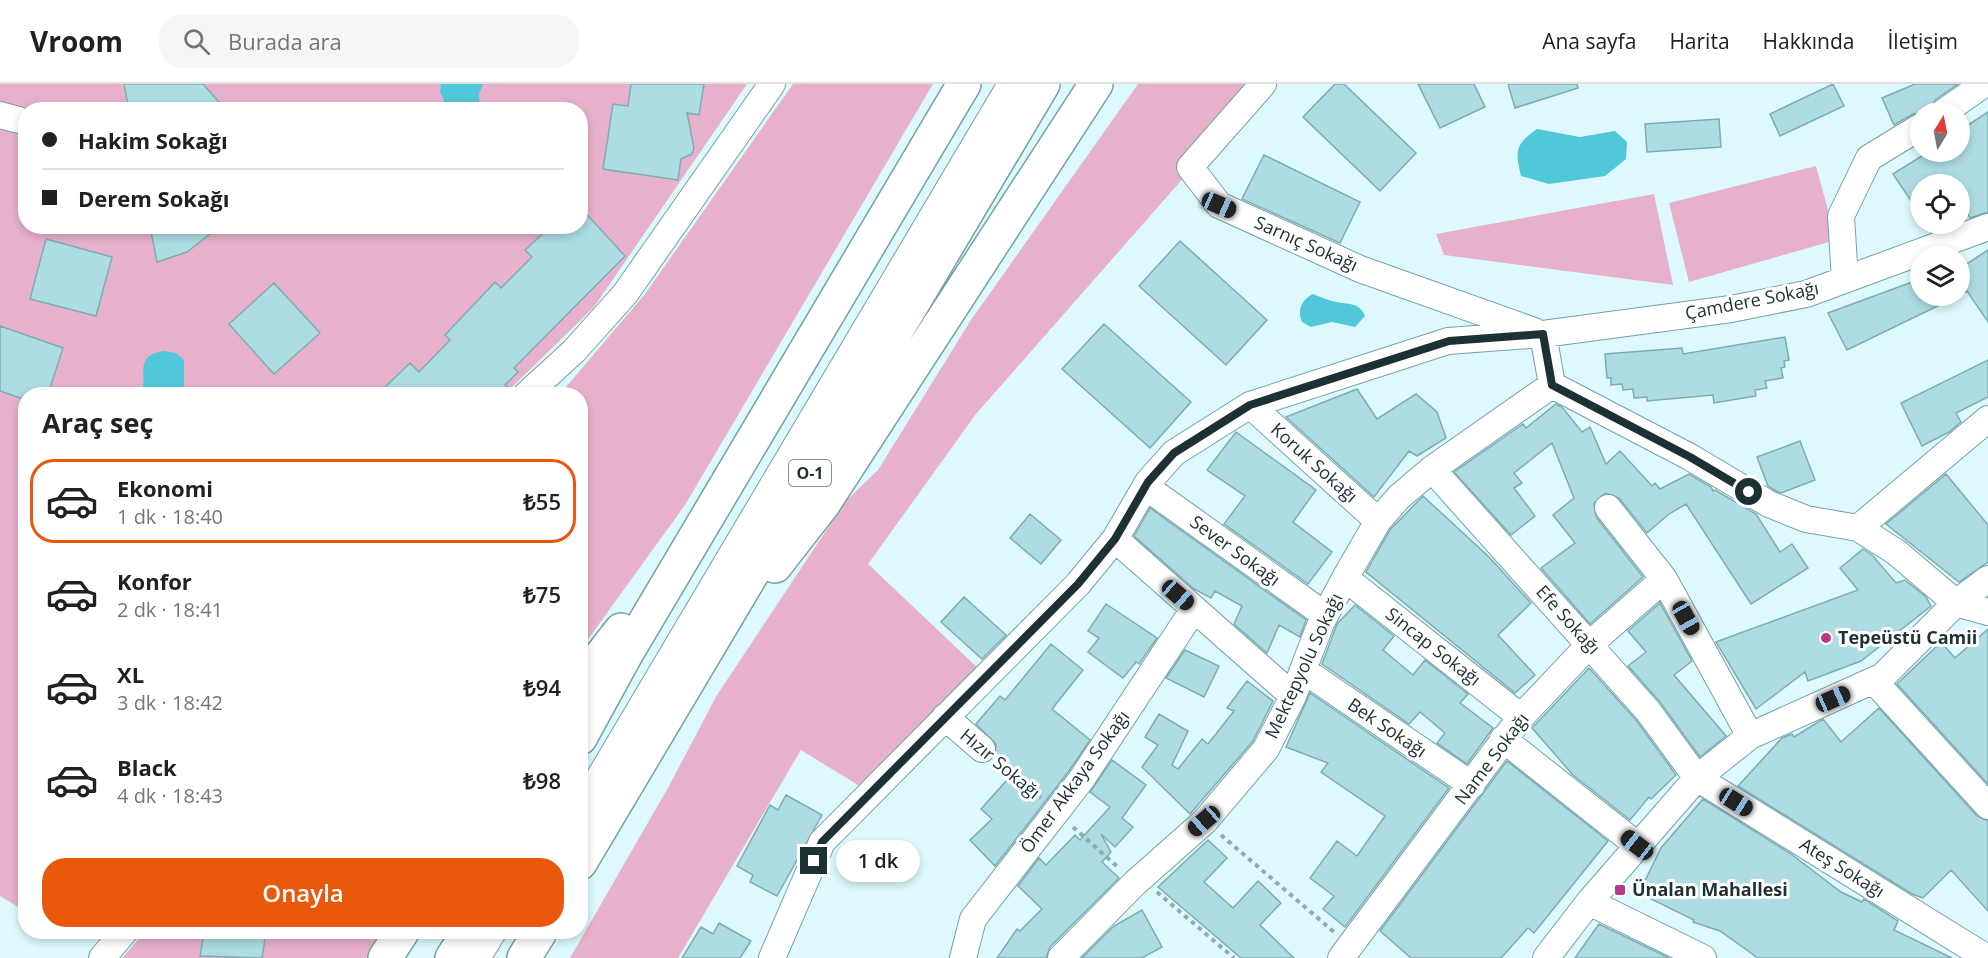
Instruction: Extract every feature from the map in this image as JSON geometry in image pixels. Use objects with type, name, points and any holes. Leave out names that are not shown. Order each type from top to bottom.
[{"type":"highway","points":[[588,723],[626,654],[964,84]]},
{"type":"highway","name":"O-1","points":[[588,849],[1043,84]]},
{"type":"highway","points":[[694,669],[824,503],[1096,84]]},
{"type":"highway","points":[[1034,181],[1109,84]]},
{"type":"highway","points":[[588,673],[706,519]]},
{"type":"highway","points":[[385,958],[397,939]]},
{"type":"highway","points":[[452,958],[464,939]]},
{"type":"highway","points":[[524,958],[536,939]]},
{"type":"street","points":[[535,387],[574,351],[625,294],[772,84]]},
{"type":"street","points":[[588,769],[997,84]]},
{"type":"street","points":[[588,797],[1011,84]]},
{"type":"street","name":"Sarnıç Sokağı","points":[[1263,84],[1190,167],[1219,205],[1360,268],[1543,334]]},
{"type":"street","points":[[1958,102],[1984,84]]},
{"type":"street","points":[[1845,280],[1841,216],[1869,158],[1910,133]]},
{"type":"street","name":"Çamdere Sokağı","points":[[772,958],[822,842],[1078,584],[1115,539],[1146,487],[1174,453],[1250,405],[1449,341],[1543,334],[1731,309],[1806,294],[1988,227]]},
{"type":"street","points":[[1543,334],[1552,385],[1690,457],[1769,504],[1806,519],[1858,528],[1896,552],[1956,603],[1988,612]]},
{"type":"street","name":"Mektepyolu Sokağı","points":[[1061,958],[1138,880],[1204,821],[1266,749],[1293,696],[1325,615],[1378,521],[1399,497],[1432,469],[1552,385]]},
{"type":"street","name":"Koruk Sokağı","points":[[1250,405],[1378,521]]},
{"type":"street","points":[[1858,528],[1988,419]]},
{"type":"street","name":"Efe Sokağı","points":[[1432,469],[1648,711],[1697,778]]},
{"type":"street","name":"Sever Sokağı","points":[[1146,487],[1325,615]]},
{"type":"street","points":[[1608,508],[1664,579],[1750,736]]},
{"type":"street","points":[[1115,539],[1293,696]]},
{"type":"street","name":"Sincap Sokağı","points":[[1345,578],[1521,717]]},
{"type":"street","name":"Name Sokağı","points":[[1346,952],[1521,717],[1590,644],[1664,579]]},
{"type":"street","points":[[1546,958],[1589,902],[1697,778],[1750,736],[1884,676],[1956,603],[1988,579]]},
{"type":"street","name":"Ömer Akkaya Sokağı","points":[[963,958],[973,919],[1081,780],[1194,609]]},
{"type":"street","name":"Bek Sokağı","points":[[1303,670],[1472,785]]},
{"type":"street","points":[[1874,681],[1988,806]]},
{"type":"street","name":"Hızır Sokağı","points":[[945,717],[982,749]]},
{"type":"street","points":[[1503,739],[1637,845]]},
{"type":"street","name":"Ateş Sokağı","points":[[1697,778],[1987,958]]},
{"type":"street","points":[[1589,902],[1703,958]]},
{"type":"street","points":[[102,958],[118,939]]},
{"type":"street","points":[[477,958],[489,939]]},
{"type":"street","points":[[492,958],[503,939]]},
{"type":"path","name":"Hızır Sokağı","points":[[982,749],[1234,958]]},
{"type":"path","points":[[1204,821],[1346,952]]},
{"type":"shaded area","points":[[0,84],[747,84],[594,307],[512,387],[18,387],[18,907],[0,896]]},
{"type":"shaded area","points":[[793,84],[933,84],[685,505],[588,639],[588,387],[566,387],[645,294]]},
{"type":"shaded area","points":[[1138,84],[1266,84],[976,414],[868,564],[980,670],[861,787],[801,750],[678,958],[570,958],[581,939],[588,939],[588,927],[669,786],[717,695],[845,502],[878,470],[971,320]]},
{"type":"shaded area","points":[[1816,166],[1836,240],[1689,282],[1669,203]]},
{"type":"shaded area","points":[[1654,194],[1673,285],[1444,255],[1436,234]]},
{"type":"shaded area","points":[[139,939],[378,939],[366,958],[122,958]]},
{"type":"water","points":[[441,84],[483,84],[479,94],[480,102],[445,102],[440,92]]},
{"type":"water","points":[[1537,129],[1580,137],[1615,131],[1627,142],[1626,159],[1605,176],[1549,184],[1521,176],[1518,149],[1524,139]]},
{"type":"water","points":[[1313,294],[1331,301],[1357,306],[1365,316],[1355,327],[1332,322],[1311,327],[1302,322],[1300,310],[1306,299]]},
{"type":"water","points":[[164,351],[176,353],[184,360],[184,387],[143,387],[145,361],[155,353]]},
{"type":"building","points":[[124,84],[203,84],[219,102],[127,102]]},
{"type":"building","points":[[631,84],[704,84],[699,115],[687,113],[694,148],[692,154],[681,159],[678,180],[603,169],[613,104],[628,106]]},
{"type":"building","points":[[1335,84],[1344,84],[1416,153],[1380,191],[1303,117]]},
{"type":"building","points":[[1418,84],[1474,84],[1485,107],[1440,128]]},
{"type":"building","points":[[1508,84],[1577,84],[1578,88],[1515,108]]},
{"type":"building","points":[[1833,84],[1844,106],[1780,136],[1770,114]]},
{"type":"building","points":[[1915,84],[1958,84],[1934,102],[1910,102],[1910,116],[1894,125],[1882,98]]},
{"type":"building","points":[[1988,112],[1988,212],[1970,218],[1970,174],[1910,174],[1910,199],[1893,174],[1912,162],[1970,162],[1970,124]]},
{"type":"building","points":[[1719,119],[1721,147],[1647,152],[1645,124]]},
{"type":"building","points":[[1264,155],[1360,202],[1340,243],[1242,199]]},
{"type":"building","points":[[588,216],[625,256],[514,368],[518,372],[505,385],[508,387],[385,387],[410,363],[419,372],[450,340],[445,335],[495,282],[501,288],[532,257],[525,250],[542,234],[588,234]]},
{"type":"building","points":[[152,234],[210,234],[187,252],[157,262]]},
{"type":"building","points":[[46,239],[112,257],[96,316],[30,299]]},
{"type":"building","points":[[1180,241],[1267,320],[1226,365],[1139,286]]},
{"type":"building","points":[[1988,250],[1988,322],[1970,295],[1970,262]]},
{"type":"building","points":[[274,283],[320,333],[274,374],[229,324]]},
{"type":"building","points":[[1910,283],[1910,306],[1937,306],[1847,350],[1828,313]]},
{"type":"building","points":[[1104,324],[1191,402],[1150,448],[1062,369]]},
{"type":"building","points":[[0,326],[63,348],[50,387],[18,387],[18,397],[0,391]]},
{"type":"building","points":[[1785,337],[1789,360],[1784,361],[1785,367],[1781,368],[1783,378],[1765,381],[1767,388],[1755,390],[1756,396],[1714,403],[1713,395],[1647,401],[1647,397],[1634,398],[1633,389],[1623,390],[1622,384],[1611,385],[1611,378],[1607,378],[1605,354],[1682,348],[1683,354]]},
{"type":"building","points":[[1988,360],[1988,397],[1956,413],[1961,422],[1949,432],[1922,446],[1901,403]]},
{"type":"building","points":[[1357,389],[1377,419],[1416,394],[1437,412],[1446,438],[1417,456],[1409,451],[1374,497],[1286,417]]},
{"type":"building","points":[[1556,404],[1562,407],[1582,432],[1590,427],[1606,464],[1620,451],[1652,486],[1655,483],[1660,489],[1689,474],[1711,487],[1713,491],[1715,490],[1756,514],[1780,552],[1792,544],[1808,568],[1751,604],[1686,504],[1669,514],[1647,533],[1619,498],[1605,493],[1594,503],[1596,517],[1643,577],[1590,624],[1541,568],[1575,543],[1553,515],[1574,498],[1552,443],[1514,473],[1522,483],[1514,488],[1535,516],[1511,535],[1454,472],[1523,424],[1526,428]]},
{"type":"building","points":[[1236,432],[1316,490],[1293,522],[1332,552],[1308,584],[1224,524],[1245,496],[1207,470]]},
{"type":"building","points":[[1800,441],[1815,480],[1781,493],[1776,491],[1768,486],[1757,457]]},
{"type":"building","points":[[1946,474],[1988,525],[1988,562],[1959,582],[1886,524]]},
{"type":"building","points":[[1423,496],[1489,557],[1531,603],[1498,635],[1535,675],[1515,693],[1366,572],[1390,530]]},
{"type":"building","points":[[1150,508],[1306,620],[1300,637],[1279,625],[1267,653],[1234,624],[1242,606],[1215,591],[1211,598],[1194,589],[1134,536]]},
{"type":"building","points":[[1030,514],[1061,540],[1041,564],[1010,538]]},
{"type":"building","points":[[1863,549],[1872,555],[1896,583],[1905,580],[1926,597],[1931,606],[1861,661],[1808,681],[1805,672],[1756,709],[1716,642],[1858,590],[1840,568]]},
{"type":"building","points":[[964,597],[1006,635],[982,659],[941,622]]},
{"type":"building","points":[[1660,603],[1692,661],[1674,675],[1726,736],[1700,757],[1660,702],[1628,666],[1646,652],[1628,631]]},
{"type":"building","points":[[1106,604],[1157,638],[1139,664],[1136,662],[1123,678],[1088,652],[1099,638],[1088,631]]},
{"type":"building","points":[[1355,605],[1394,636],[1383,650],[1413,675],[1425,660],[1468,694],[1460,703],[1493,728],[1467,764],[1437,743],[1445,733],[1420,712],[1409,724],[1322,664],[1337,624]]},
{"type":"building","points":[[1988,629],[1988,784],[1897,684],[1941,642],[1955,658]]},
{"type":"building","points":[[1051,644],[1083,670],[1052,709],[1090,740],[1069,771],[995,866],[970,840],[992,819],[981,809],[1015,771],[995,755],[996,744],[976,724],[1000,696],[1005,700]]},
{"type":"building","points":[[1185,650],[1219,666],[1204,697],[1166,678]]},
{"type":"building","points":[[1589,668],[1636,720],[1676,775],[1651,799],[1649,797],[1630,820],[1573,775],[1532,728]]},
{"type":"building","points":[[1247,681],[1273,701],[1253,741],[1190,814],[1142,767],[1158,745],[1145,737],[1159,714],[1188,731],[1172,765],[1178,769],[1202,739],[1208,744],[1234,711],[1227,708]]},
{"type":"building","points":[[1310,693],[1449,788],[1345,927],[1323,909],[1334,896],[1310,878],[1337,841],[1357,856],[1385,816],[1321,772],[1328,763],[1286,747]]},
{"type":"building","points":[[1879,708],[1977,816],[1988,821],[1988,911],[1951,870],[1923,898],[1912,894],[1738,786],[1782,738],[1792,734],[1794,737],[1823,719],[1841,742]]},
{"type":"building","points":[[1112,760],[1146,785],[1122,818],[1133,827],[1115,847],[1101,834],[1111,852],[1102,862],[1119,878],[1050,947],[1046,958],[997,958],[1017,929],[1020,931],[1042,909],[1018,886],[1039,858],[1046,865],[1075,835],[1080,840],[1110,807],[1090,792]]},
{"type":"building","points":[[1507,761],[1608,841],[1534,933],[1528,928],[1501,958],[1411,958],[1380,931]]},
{"type":"building","points":[[786,795],[822,815],[777,896],[750,882],[753,875],[737,866],[770,805],[778,810]]},
{"type":"building","points":[[1703,799],[1791,854],[1841,892],[1862,902],[1864,899],[1898,921],[1894,930],[1952,958],[1758,958],[1720,931],[1693,922],[1694,920],[1639,893],[1661,848]]},
{"type":"building","points":[[1208,840],[1227,858],[1204,882],[1233,908],[1258,881],[1281,903],[1260,925],[1294,958],[1241,958],[1158,887]]},
{"type":"building","points":[[1142,910],[1162,947],[1142,958],[1082,958],[1114,926]]},
{"type":"building","points":[[719,923],[751,941],[740,958],[682,958],[701,927],[713,934]]},
{"type":"building","points":[[1599,924],[1669,958],[1575,958]]},
{"type":"building","points":[[203,939],[265,939],[262,958],[200,956]]},
{"type":"place","name":"Tepeüstü Camii","points":[[1826,638]]},
{"type":"place","name":"Ünalan Mahallesi","points":[[1620,890]]},
{"type":"route","points":[[814,861],[822,842],[1078,584],[1115,539],[1148,482],[1174,453],[1250,405],[1449,341],[1543,334],[1552,385],[1690,457],[1749,492]]}]
